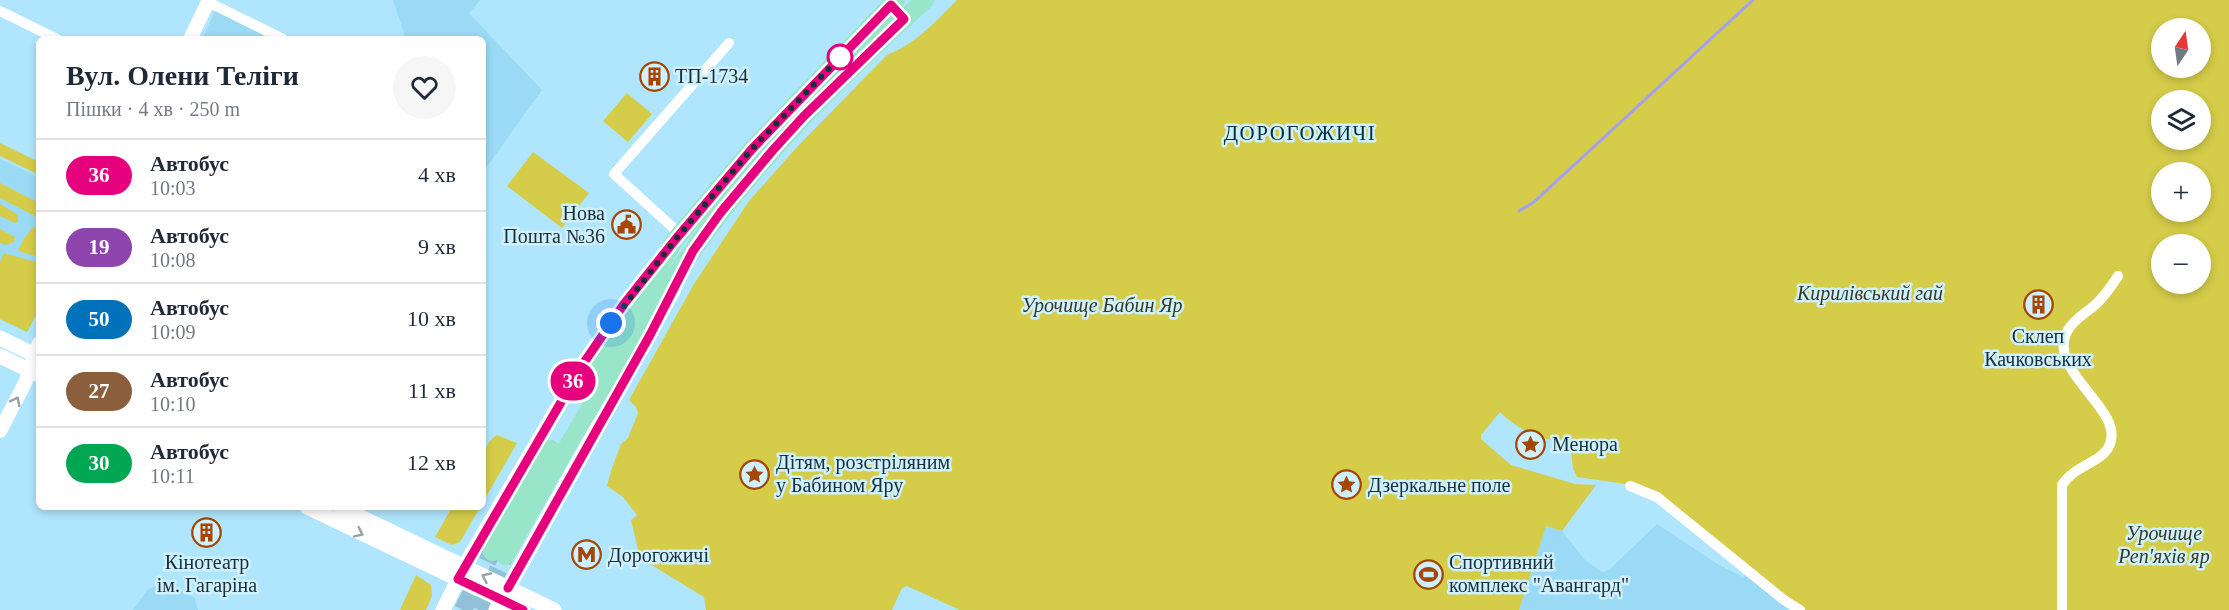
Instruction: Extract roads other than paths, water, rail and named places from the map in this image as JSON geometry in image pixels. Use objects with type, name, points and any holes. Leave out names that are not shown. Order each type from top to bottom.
[{"type":"main road","points":[[677,237],[498,554],[658,298],[721,212],[804,116],[925,0]]},
{"type":"main road","points":[[442,610],[461,573],[585,361],[624,304],[752,149],[891,2],[904,19]]},
{"type":"main road","points":[[502,599],[650,335],[693,251]]},
{"type":"main road","points":[[0,338],[36,351]]},
{"type":"main road","points":[[0,356],[35,373]]},
{"type":"main road","points":[[314,510],[461,573]]},
{"type":"main road","points":[[346,510],[461,573],[523,610]]},
{"type":"main road","points":[[502,599],[554,610]]},
{"type":"street","points":[[191,36],[209,1],[277,36]]},
{"type":"street","points":[[0,11],[51,36]]},
{"type":"street","points":[[677,237],[614,174],[729,43]]},
{"type":"street","points":[[2062,610],[2062,485],[2068,475],[2105,454],[2111,444],[2112,429],[2070,366],[2063,345],[2067,330],[2108,293],[2118,276]]},
{"type":"street","points":[[0,431],[35,373]]},
{"type":"street","points":[[1630,486],[1658,497],[1784,600],[1800,610]]},
{"type":"waterway","points":[[1519,211],[1534,202],[1753,0]]},
{"type":"tunnel","points":[[463,610],[492,552]]},
{"type":"tunnel","points":[[479,610],[505,556]]},
{"type":"place","name":"ТП-1734","points":[[654,76]]},
{"type":"place","name":"Нова Пошта №36","points":[[626,224]]},
{"type":"place","name":"Склеп Качковських","points":[[2038,305]]},
{"type":"place","name":"Менора","points":[[1531,444]]},
{"type":"place","name":"Дітям, розстріляним у Бабином Яру","points":[[755,474]]},
{"type":"place","name":"Дзеркальне поле","points":[[1347,485]]},
{"type":"place","name":"Кінотеатр ім. Гагаріна","points":[[207,532]]},
{"type":"place","name":"Дорогожичі","points":[[587,555]]},
{"type":"place","name":"Спортивний комплекс \"Авангард\"","points":[[1428,574]]},
{"type":"district","name":"ДОРОГОЖИЧІ","points":[[1300,133]]},
{"type":"park label","name":"Кирилівський гай","points":[[1870,293]]},
{"type":"park label","name":"Урочище Бабин Яр","points":[[1102,305]]},
{"type":"park label","name":"Урочище Реп'яхів яр","points":[[2164,544]]}]
